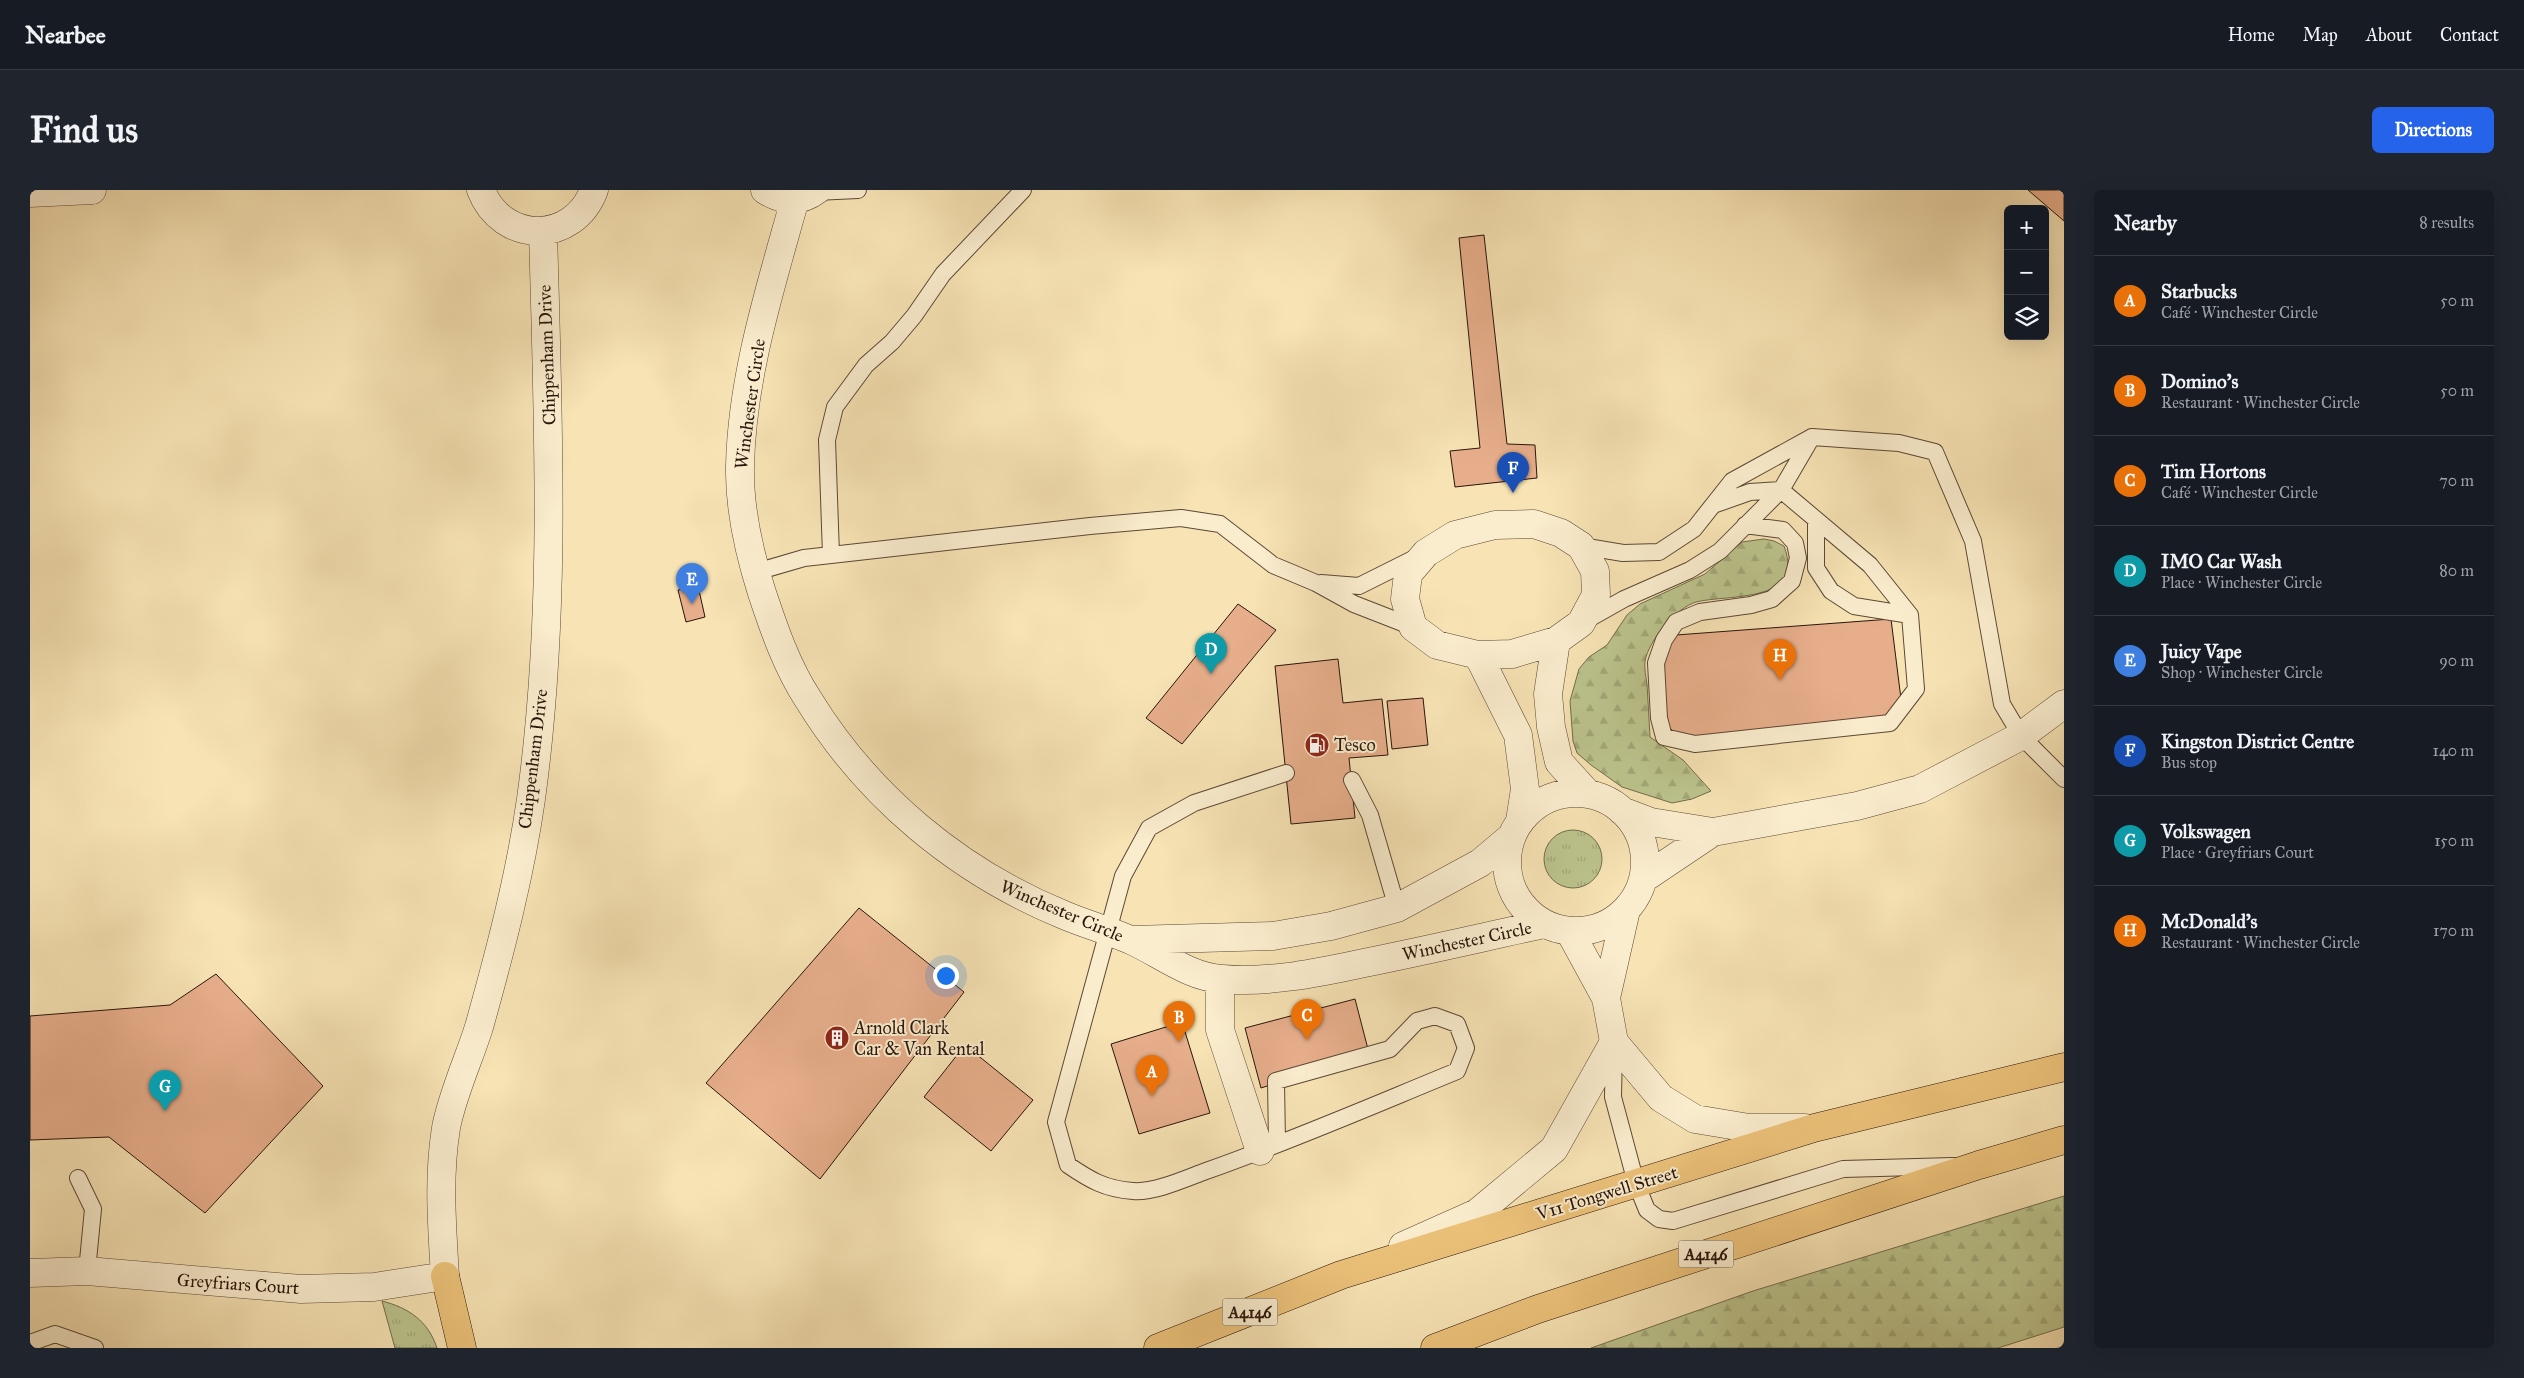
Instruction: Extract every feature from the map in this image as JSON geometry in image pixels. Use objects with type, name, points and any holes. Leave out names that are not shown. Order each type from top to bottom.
[{"type":"highway","name":"V11 Tongwell Street","points":[[1158,1348],[1341,1275],[1636,1183],[1814,1128],[2064,1066]]},
{"type":"highway","name":"A4146","points":[[1435,1348],[1538,1309],[1979,1165],[2064,1140]]},
{"type":"highway","points":[[445,1276],[462,1348]]},
{"type":"street","points":[[30,193],[80,190]]},
{"type":"street","points":[[481,190],[491,209],[505,222],[524,230],[543,231],[558,228],[571,221],[582,212],[594,190]]},
{"type":"street","points":[[765,190],[784,199],[809,194]]},
{"type":"street","name":"Winchester Circle","points":[[809,194],[756,347],[740,465],[741,499],[756,572],[782,648],[808,700],[856,765],[899,809],[933,841],[988,878],[1026,900],[1119,936],[1185,968],[1220,979],[1279,978],[1337,969],[1544,924]]},
{"type":"street","name":"Chippenham Drive","points":[[445,1276],[441,1197],[446,1126],[478,1028],[514,896],[531,799],[544,662],[549,414],[543,231]]},
{"type":"street","points":[[1534,524],[1561,533],[1581,546],[1594,571],[1596,595],[1581,624],[1556,641],[1512,654],[1478,655],[1437,646],[1413,627],[1405,599],[1408,574],[1426,553],[1455,535],[1495,525],[1534,524]]},
{"type":"street","points":[[1556,641],[1548,694],[1551,727],[1559,762],[1588,794]]},
{"type":"street","points":[[1478,655],[1518,735],[1525,789],[1516,829],[1507,857],[1508,877],[1515,896],[1528,912],[1544,924],[1570,932],[1590,930],[1610,923],[1626,910],[1636,896],[1643,879],[1645,860],[1642,842],[1634,826],[1622,811]]},
{"type":"street","points":[[1516,829],[1534,807],[1550,798],[1569,793],[1588,794],[1606,800],[1622,811],[1651,822],[1713,832],[1857,806],[1920,789],[2021,736],[2064,704]]},
{"type":"street","name":"Winchester Circle","points":[[1119,936],[1273,936],[1331,926],[1397,908],[1480,863],[1516,829]]},
{"type":"street","points":[[1643,879],[1713,832]]},
{"type":"street","points":[[1606,998],[1626,910]]},
{"type":"street","points":[[1570,932],[1606,998],[1614,1042],[1661,1098],[1695,1119],[1749,1128],[1814,1128]]},
{"type":"street","points":[[1220,979],[1220,1030],[1269,1147]]},
{"type":"street","points":[[1341,1275],[1477,1213],[1554,1149],[1614,1042]]},
{"type":"street","name":"Greyfriars Court","points":[[30,1273],[87,1271],[301,1288],[374,1287],[445,1276]]},
{"type":"lane","points":[[809,194],[852,192],[858,190]]},
{"type":"lane","points":[[831,555],[827,440],[835,407],[866,365],[892,342],[914,316],[943,274],[1023,190]]},
{"type":"lane","points":[[1581,624],[1624,599],[1690,570],[1720,551],[1781,490],[1812,437]]},
{"type":"lane","points":[[1581,546],[1623,553],[1659,552],[1694,529],[1716,504],[1732,481],[1812,437],[1899,443],[1935,452],[1973,541],[2002,704],[2021,736],[2064,779]]},
{"type":"lane","points":[[1716,504],[1750,492],[1781,490],[1870,565],[1910,615],[1916,689],[1890,723],[1696,744],[1664,736],[1659,718],[1656,664],[1664,640],[1676,622],[1700,612],[1751,605],[1772,599],[1792,581],[1798,558],[1795,543],[1783,530],[1745,525]]},
{"type":"lane","points":[[756,572],[804,558],[1090,526],[1181,518],[1220,524],[1273,565],[1316,583],[1354,604],[1413,627]]},
{"type":"lane","points":[[1816,520],[1816,568],[1831,591],[1854,606],[1910,615]]},
{"type":"lane","points":[[1316,583],[1359,586],[1426,553]]},
{"type":"lane","points":[[1269,1147],[1276,1081],[1390,1048],[1417,1021],[1436,1016],[1457,1024],[1466,1048],[1457,1071],[1269,1147],[1172,1184],[1135,1192],[1097,1184],[1068,1165],[1056,1122],[1119,936],[1122,876],[1149,828],[1194,803],[1286,773]]},
{"type":"lane","points":[[1352,780],[1370,816],[1397,908]]},
{"type":"lane","points":[[1614,1042],[1613,1097],[1636,1183],[1647,1210],[1659,1219],[1673,1221],[1843,1169],[1979,1165]]},
{"type":"lane","points":[[78,1178],[92,1209],[87,1271]]},
{"type":"lane","points":[[30,1343],[55,1334],[95,1348]]},
{"type":"green space","points":[[1764,539],[1784,546],[1788,565],[1784,578],[1774,587],[1760,593],[1696,602],[1688,605],[1664,626],[1652,644],[1645,661],[1650,737],[1683,760],[1711,791],[1692,799],[1672,803],[1622,787],[1577,753],[1573,741],[1570,701],[1579,669],[1589,657],[1607,645],[1627,615],[1640,604],[1705,574],[1742,542]]},
{"type":"green space","points":[[1573,830],[1584,832],[1597,843],[1602,859],[1600,870],[1589,883],[1573,888],[1562,886],[1549,875],[1544,859],[1546,848],[1557,835]]},
{"type":"green space","points":[[2064,1196],[2064,1327],[1998,1348],[1591,1348],[1753,1291]]},
{"type":"green space","points":[[382,1301],[401,1307],[416,1317],[428,1330],[437,1348],[395,1348]]},
{"type":"building","points":[[2028,190],[2064,190],[2064,221],[2049,208],[2049,205],[2045,205]]},
{"type":"building","points":[[1484,235],[1507,444],[1535,445],[1537,478],[1455,487],[1450,451],[1480,448],[1459,238]]},
{"type":"building","points":[[698,586],[705,617],[686,622],[678,590]]},
{"type":"building","points":[[1238,604],[1276,630],[1182,744],[1146,718]]},
{"type":"building","points":[[1891,619],[1901,699],[1888,719],[1683,738],[1665,725],[1661,661],[1676,635]]},
{"type":"building","points":[[1338,659],[1343,703],[1382,699],[1388,755],[1349,758],[1355,818],[1291,824],[1275,666]]},
{"type":"building","points":[[1423,698],[1428,745],[1392,749],[1387,701]]},
{"type":"building","name":"Arnold Clark Car & Van Rental","points":[[859,908],[964,992],[820,1179],[706,1083]]},
{"type":"building","points":[[216,974],[323,1086],[205,1213],[109,1137],[30,1140],[30,1016],[170,1005]]},
{"type":"building","points":[[1355,999],[1369,1053],[1261,1088],[1245,1028]]},
{"type":"building","points":[[1182,1022],[1210,1113],[1139,1134],[1111,1044]]},
{"type":"building","points":[[965,1045],[1033,1100],[991,1151],[924,1097]]},
{"type":"place","name":"Kingston District Centre","points":[[1513,493]]},
{"type":"place","name":"Juicy Vape","points":[[692,604]]},
{"type":"place","name":"IMO Car Wash","points":[[1211,674]]},
{"type":"place","name":"McDonald's","points":[[1780,680]]},
{"type":"place","name":"Tesco","points":[[1317,745]]},
{"type":"place","name":"Arnold Clark Car & Van Rental","points":[[837,1038]]},
{"type":"place","name":"Tim Hortons","points":[[1307,1040]]},
{"type":"place","name":"Domino's","points":[[1179,1042]]},
{"type":"place","name":"Starbucks","points":[[1152,1096]]},
{"type":"place","name":"Volkswagen","points":[[165,1111]]}]
